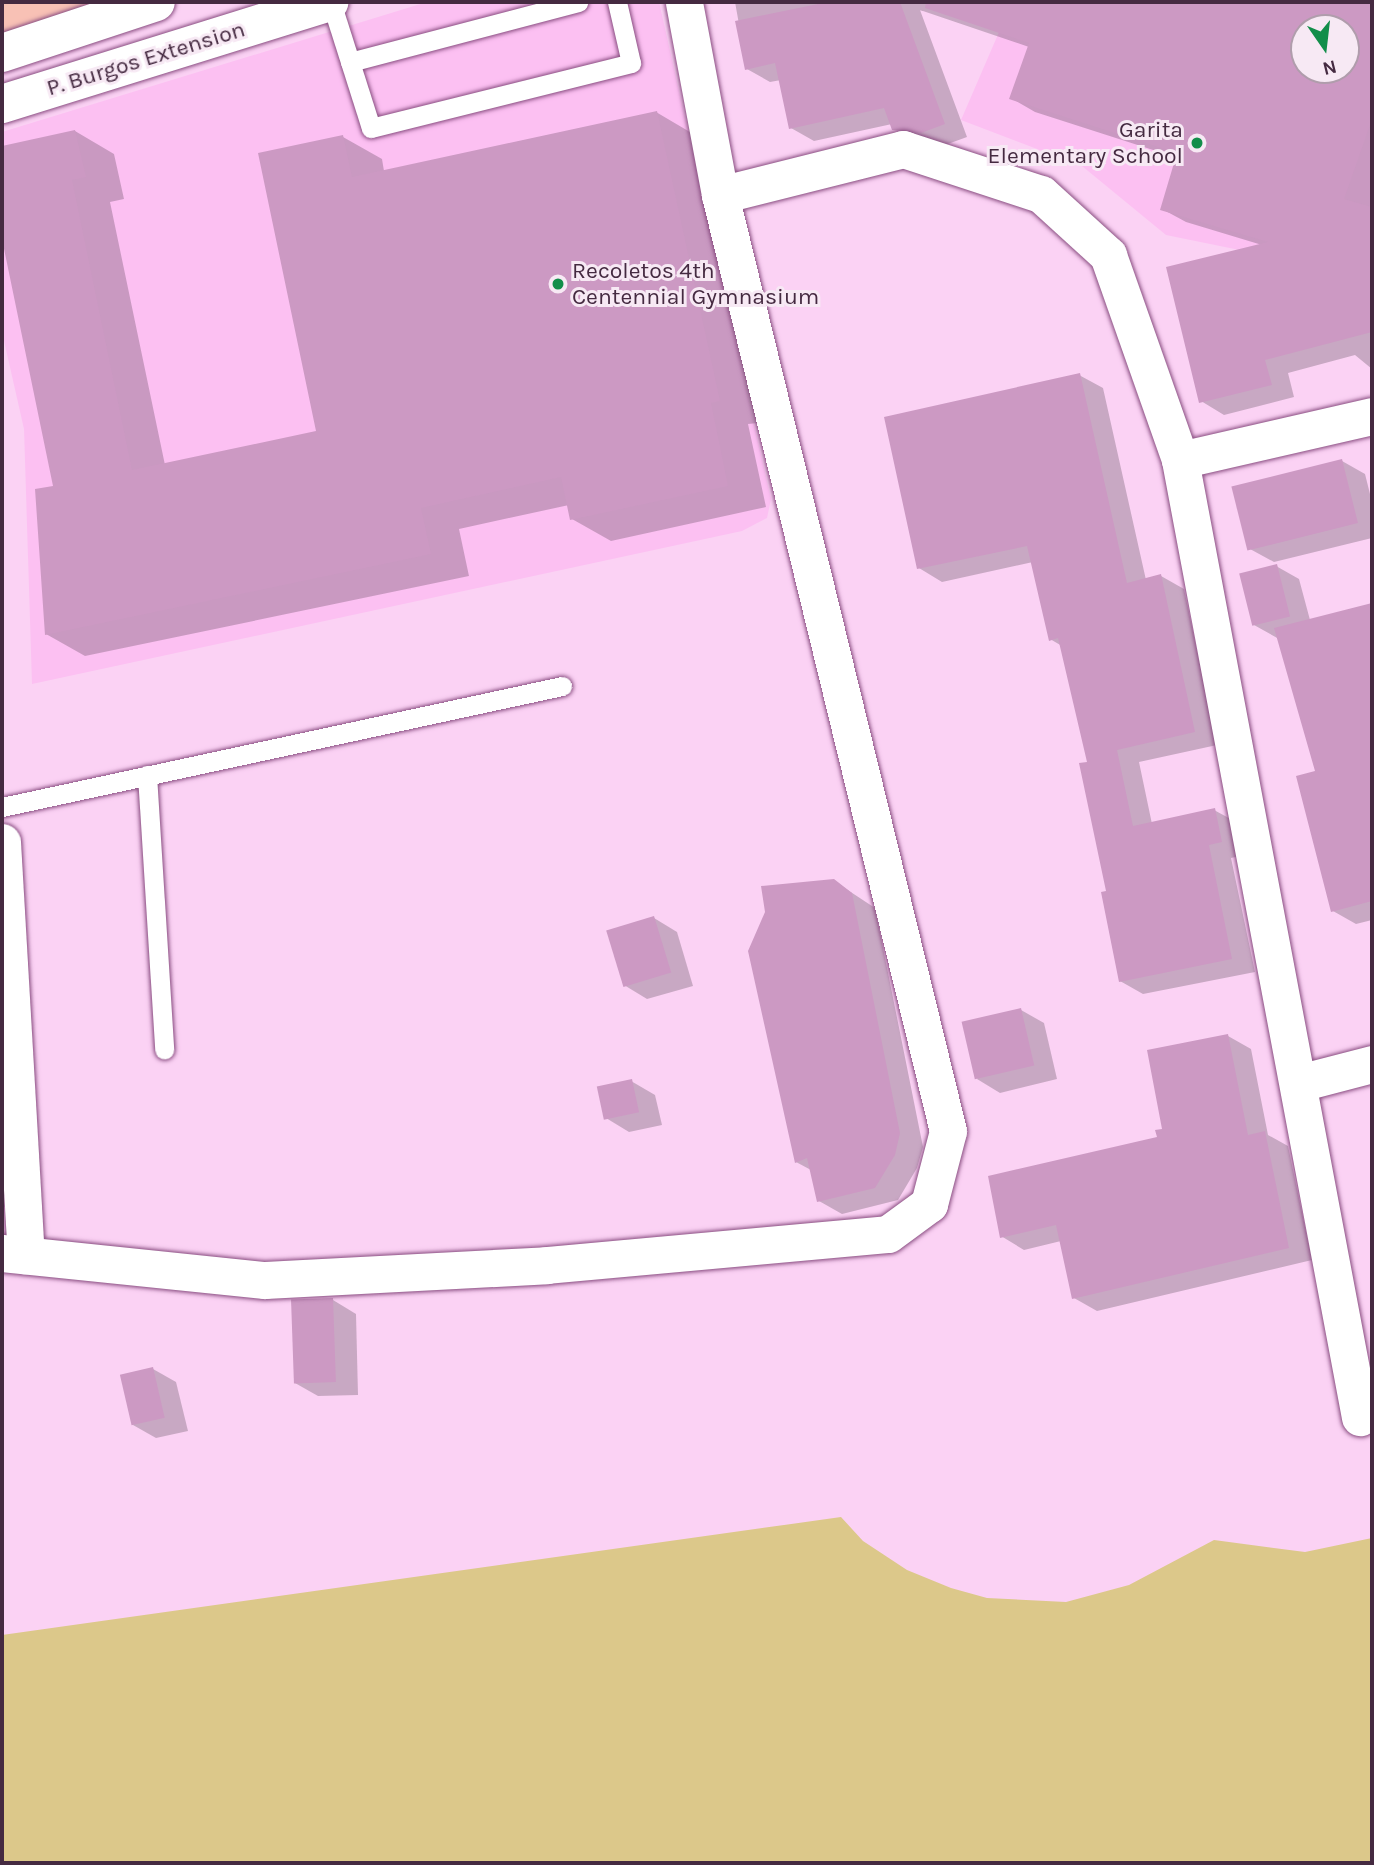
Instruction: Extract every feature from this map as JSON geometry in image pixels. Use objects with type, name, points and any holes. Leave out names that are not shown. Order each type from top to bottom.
[{"type":"main road","points":[[2,53],[156,2]]},
{"type":"main road","name":"P. Burgos Extension","points":[[2,104],[330,2]]},
{"type":"street","points":[[2,842],[14,1254],[265,1280],[520,1266],[888,1234],[929,1204],[948,1131],[720,195],[684,2]]},
{"type":"street","points":[[720,195],[903,149],[1041,194],[1108,255],[1180,460],[1360,1418]]},
{"type":"street","points":[[1180,460],[1372,416]]},
{"type":"street","points":[[1299,1083],[1372,1064]]},
{"type":"lane","points":[[330,2],[371,128],[631,63],[617,2]]},
{"type":"lane","points":[[350,62],[578,2]]},
{"type":"lane","points":[[2,807],[562,686]]},
{"type":"lane","points":[[146,775],[164,1049]]},
{"type":"shaded area","points":[[2,2],[113,2],[2,37]]},
{"type":"shaded area","points":[[427,2],[659,2],[771,499],[767,518],[742,531],[32,684],[24,429],[2,332],[2,132]]},
{"type":"shaded area","name":"Garita Elementary School","points":[[1012,2],[1372,2],[1372,277],[1166,235],[1082,166],[961,120]]},
{"type":"shaded area","points":[[841,1517],[863,1541],[907,1570],[951,1588],[987,1598],[1066,1602],[1129,1585],[1214,1540],[1305,1552],[1372,1538],[1372,1863],[2,1863],[2,1635]]},
{"type":"building","points":[[828,2],[900,2],[945,124],[921,133],[892,130],[884,108],[789,129],[775,63],[745,70],[735,21]]},
{"type":"building","name":"Garita Elementary School","points":[[926,2],[1372,2],[1372,119],[1344,199],[1372,207],[1372,332],[1265,360],[1272,385],[1199,403],[1166,267],[1268,242],[1160,210],[1177,153],[1009,99],[1029,43],[925,8]]},
{"type":"building","points":[[657,111],[720,401],[711,403],[728,486],[570,520],[561,477],[421,508],[431,554],[45,635],[35,489],[53,486],[2,239],[2,146],[75,130],[86,177],[72,180],[132,470],[316,431],[258,153],[343,135],[352,177]]},
{"type":"building","points":[[1080,373],[1127,583],[1161,574],[1195,732],[1117,750],[1133,826],[1215,808],[1222,842],[1209,845],[1232,959],[1119,982],[1101,892],[1106,891],[1079,763],[1087,762],[1058,638],[1049,641],[1027,546],[917,569],[884,417]]},
{"type":"building","points":[[1342,459],[1358,523],[1247,551],[1231,487]]},
{"type":"building","points":[[1277,564],[1290,616],[1252,626],[1239,573]]},
{"type":"building","points":[[1372,603],[1372,901],[1331,912],[1296,776],[1315,771],[1274,628]]},
{"type":"building","points":[[834,879],[852,893],[900,1133],[895,1155],[875,1188],[817,1202],[807,1158],[795,1163],[748,951],[765,912],[761,886]]},
{"type":"building","points":[[654,916],[671,972],[623,987],[606,931]]},
{"type":"building","points":[[1021,1008],[1034,1065],[975,1079],[962,1022]]},
{"type":"building","points":[[1228,1034],[1248,1135],[1265,1131],[1289,1248],[1072,1299],[1056,1225],[1000,1238],[988,1176],[1157,1137],[1155,1130],[1162,1129],[1147,1050]]},
{"type":"building","points":[[632,1079],[639,1112],[604,1120],[597,1086]]},
{"type":"building","points":[[333,1298],[336,1382],[294,1383],[291,1299]]},
{"type":"building","points":[[153,1367],[165,1418],[132,1425],[120,1375]]},
{"type":"place","name":"Garita Elementary School","points":[[1197,143]]},
{"type":"place","name":"Recoletos 4th Centennial Gymnasium","points":[[558,284]]}]
